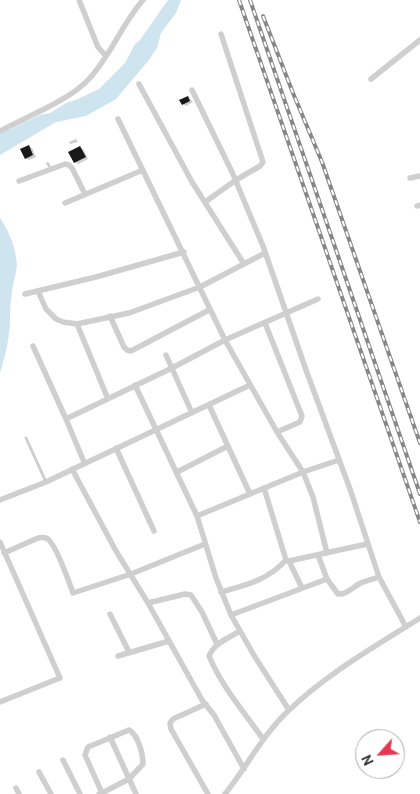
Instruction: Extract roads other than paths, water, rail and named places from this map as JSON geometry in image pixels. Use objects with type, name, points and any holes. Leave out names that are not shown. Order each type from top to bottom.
[{"type":"street","points":[[80,0],[98,47],[106,56]]},
{"type":"street","points":[[0,131],[77,90],[89,79],[140,2]]},
{"type":"street","points":[[205,202],[260,166],[263,162],[221,34]]},
{"type":"street","points":[[371,79],[420,40]]},
{"type":"street","points":[[139,84],[192,182],[244,264]]},
{"type":"street","points":[[192,90],[236,180],[265,253],[350,489],[379,577],[406,627]]},
{"type":"street","points":[[118,119],[184,252],[209,310],[250,385],[302,472],[313,497],[327,553]]},
{"type":"street","points":[[19,181],[64,164],[72,168],[85,194]]},
{"type":"street","points":[[65,203],[143,170]]},
{"type":"street","points":[[410,178],[420,176]]},
{"type":"street","points":[[25,294],[184,252]]},
{"type":"street","points":[[38,291],[46,309],[56,318],[63,322],[77,324],[130,313],[200,287],[265,253]]},
{"type":"street","points":[[66,419],[225,340],[318,299]]},
{"type":"street","points":[[110,316],[124,347],[132,351],[209,310]]},
{"type":"street","points":[[265,323],[302,416],[300,422],[277,432]]},
{"type":"street","points":[[77,324],[108,398]]},
{"type":"street","points":[[33,346],[84,462]]},
{"type":"street","points":[[166,355],[192,413]]},
{"type":"street","points":[[136,385],[196,516],[221,592],[231,615],[254,657],[289,710]]},
{"type":"street","points":[[0,500],[46,482],[84,462],[250,385]]},
{"type":"street","points":[[209,405],[250,494]]},
{"type":"street","points":[[177,472],[228,446]]},
{"type":"street","points":[[116,448],[154,531]]},
{"type":"street","points":[[196,516],[302,472],[339,460]]},
{"type":"street","points":[[72,469],[116,551],[244,769]]},
{"type":"street","points":[[264,488],[287,561],[302,588]]},
{"type":"street","points":[[4,553],[38,538],[44,537],[48,539],[54,547],[73,592],[131,574],[205,544]]},
{"type":"street","points":[[0,542],[60,678],[0,702]]},
{"type":"street","points":[[221,592],[254,583],[269,576],[287,561],[367,544]]},
{"type":"street","points":[[318,555],[334,592],[340,595],[361,583],[379,577]]},
{"type":"street","points":[[231,615],[327,579]]},
{"type":"street","points":[[148,603],[185,594],[191,595],[202,612],[217,644]]},
{"type":"street","points":[[110,614],[129,652]]},
{"type":"street","points":[[224,794],[244,769],[263,739],[289,710],[336,671],[420,618]]},
{"type":"street","points":[[240,631],[217,644],[209,656],[233,700],[242,708],[263,739]]},
{"type":"street","points":[[118,656],[169,641]]},
{"type":"street","points":[[206,704],[173,719],[170,723],[170,729],[208,794]]},
{"type":"street","points":[[129,730],[132,732],[140,746],[144,764],[129,779],[101,794],[85,755],[88,747],[110,737],[129,730]]},
{"type":"street","points":[[110,737],[136,794]]},
{"type":"street","points":[[63,760],[80,794]]},
{"type":"street","points":[[40,772],[51,794]]},
{"type":"lane","points":[[26,438],[46,482]]},
{"type":"water","points":[[168,0],[181,0],[176,13],[161,33],[157,48],[149,60],[116,99],[86,116],[56,122],[0,155],[0,134],[40,115],[50,113],[66,103],[99,89],[125,63],[135,44],[140,40]]},
{"type":"water","points":[[0,218],[12,242],[17,266],[11,300],[9,336],[0,373]]},
{"type":"railway","points":[[239,0],[420,522]]},
{"type":"railway","points":[[250,0],[420,494]]},
{"type":"railway","points":[[263,16],[322,162],[420,443]]}]
